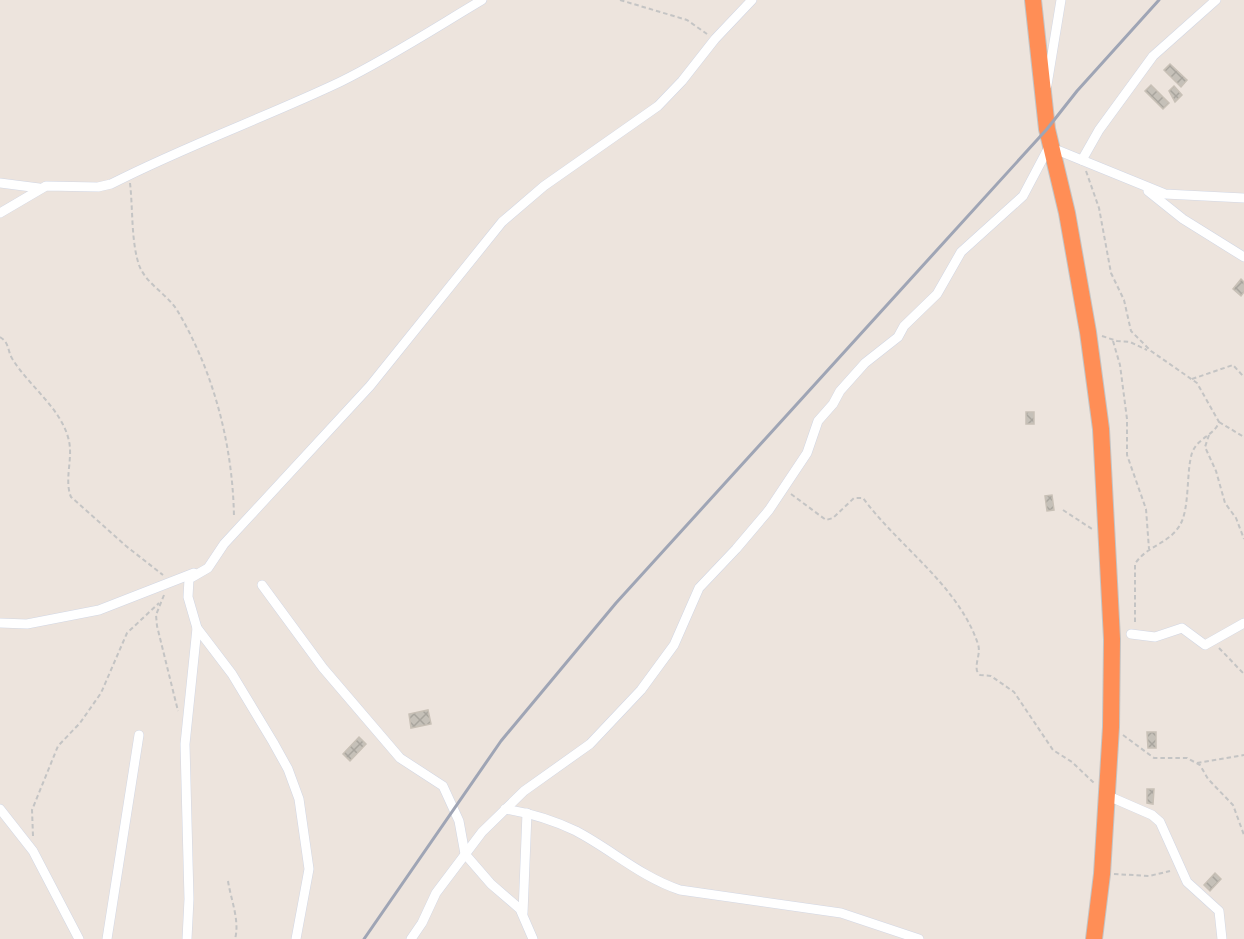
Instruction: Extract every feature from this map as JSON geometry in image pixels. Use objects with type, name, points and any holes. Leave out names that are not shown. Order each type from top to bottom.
[{"type":"highway","points":[[1033,0],[1051,145],[1060,172],[1088,332],[1101,429],[1112,639],[1111,727],[1102,874],[1094,939]]},
{"type":"street","points":[[0,183],[39,188],[98,187],[340,81],[376,63],[482,0]]},
{"type":"street","points":[[187,939],[189,899],[185,744],[197,628],[187,589],[189,579],[208,568],[234,534],[370,386],[502,222],[544,186],[658,106],[682,81],[715,39],[752,0]]},
{"type":"street","points":[[1045,102],[1061,0]]},
{"type":"street","points":[[1082,160],[1100,130],[1153,56],[1216,0]]},
{"type":"street","points":[[411,939],[422,923],[430,902],[465,854],[505,809],[543,776],[590,744],[641,690],[674,645],[699,588],[740,546],[783,489],[811,448],[818,421],[833,404],[840,391],[866,363],[898,337],[904,326],[937,294],[961,252],[1023,196],[1051,145],[1082,160],[1173,195],[1244,198]]},
{"type":"street","points":[[1141,184],[1183,219],[1244,257]]},
{"type":"street","points":[[0,213],[39,188]]},
{"type":"street","points":[[0,623],[27,624],[99,610],[170,580],[208,568]]},
{"type":"street","points":[[262,585],[323,668],[400,758],[443,786],[459,821],[465,854],[475,869],[523,914]]},
{"type":"street","points":[[1131,634],[1155,636],[1182,628],[1201,645],[1213,642],[1244,623]]},
{"type":"street","points":[[197,628],[232,674],[273,742],[288,769],[299,799],[309,869],[296,939]]},
{"type":"street","points":[[107,939],[139,735]]},
{"type":"street","points":[[1106,795],[1156,818],[1187,882],[1219,911],[1222,939]]},
{"type":"street","points":[[0,809],[33,851],[79,939]]},
{"type":"street","points":[[505,809],[528,813],[578,832],[623,862],[669,886],[721,897],[841,913],[919,939]]},
{"type":"street","points":[[528,813],[523,914],[533,939]]},
{"type":"path","points":[[620,0],[687,20],[715,39]]},
{"type":"path","points":[[1082,160],[1099,208],[1111,273],[1124,300],[1130,327],[1150,351]]},
{"type":"path","points":[[129,175],[138,263],[146,278],[171,301],[178,311],[224,423],[234,481],[234,534]]},
{"type":"path","points":[[1088,332],[1113,340],[1130,342],[1150,351],[1192,379],[1219,422],[1244,437]]},
{"type":"path","points":[[0,336],[8,342],[13,360],[45,399],[65,431],[70,447],[71,497],[126,546],[170,580]]},
{"type":"path","points":[[1113,340],[1120,365],[1127,419],[1127,455],[1146,509],[1149,549]]},
{"type":"path","points":[[1192,379],[1233,365],[1244,377]]},
{"type":"path","points":[[1131,634],[1136,628],[1135,564],[1149,549],[1165,541],[1181,523],[1192,454],[1198,443],[1219,422]]},
{"type":"path","points":[[1210,433],[1205,447],[1216,471],[1225,503],[1236,518],[1244,539]]},
{"type":"path","points":[[783,489],[826,520],[833,518],[854,498],[863,498],[883,526],[896,536],[958,607],[980,650],[977,671],[991,676],[1014,692],[1053,750],[1072,762],[1106,795]]},
{"type":"path","points":[[1063,510],[1107,539]]},
{"type":"path","points":[[33,851],[32,810],[58,746],[80,723],[102,693],[127,633],[159,603],[166,593]]},
{"type":"path","points":[[159,603],[156,615],[158,637],[179,716]]},
{"type":"path","points":[[1213,642],[1244,674]]},
{"type":"path","points":[[1111,727],[1154,758],[1187,758],[1197,764],[1233,805],[1244,835]]},
{"type":"path","points":[[1197,764],[1244,755]]},
{"type":"path","points":[[1102,874],[1149,876],[1181,867]]},
{"type":"path","points":[[228,881],[232,910],[238,925],[235,939]]},
{"type":"building","points":[[1170,64],[1187,80],[1181,87],[1164,70]]},
{"type":"building","points":[[1151,85],[1169,103],[1163,109],[1145,91]]},
{"type":"building","points":[[1174,86],[1182,95],[1175,102],[1169,91]]},
{"type":"building","points":[[1241,279],[1244,282],[1244,292],[1241,296],[1233,289]]},
{"type":"building","points":[[1026,412],[1034,412],[1034,424],[1026,424]]},
{"type":"building","points":[[1052,495],[1054,510],[1047,511],[1045,496]]},
{"type":"building","points":[[428,710],[431,724],[411,728],[409,714]]},
{"type":"building","points":[[1147,732],[1156,732],[1156,748],[1148,748]]},
{"type":"building","points":[[359,737],[366,744],[350,761],[343,754]]},
{"type":"building","points":[[1147,789],[1154,789],[1153,804],[1147,803]]},
{"type":"building","points":[[1215,873],[1221,879],[1210,891],[1204,885]]},
{"type":"railway","points":[[364,939],[501,741],[616,603],[1047,129],[1077,91],[1159,0]]}]
